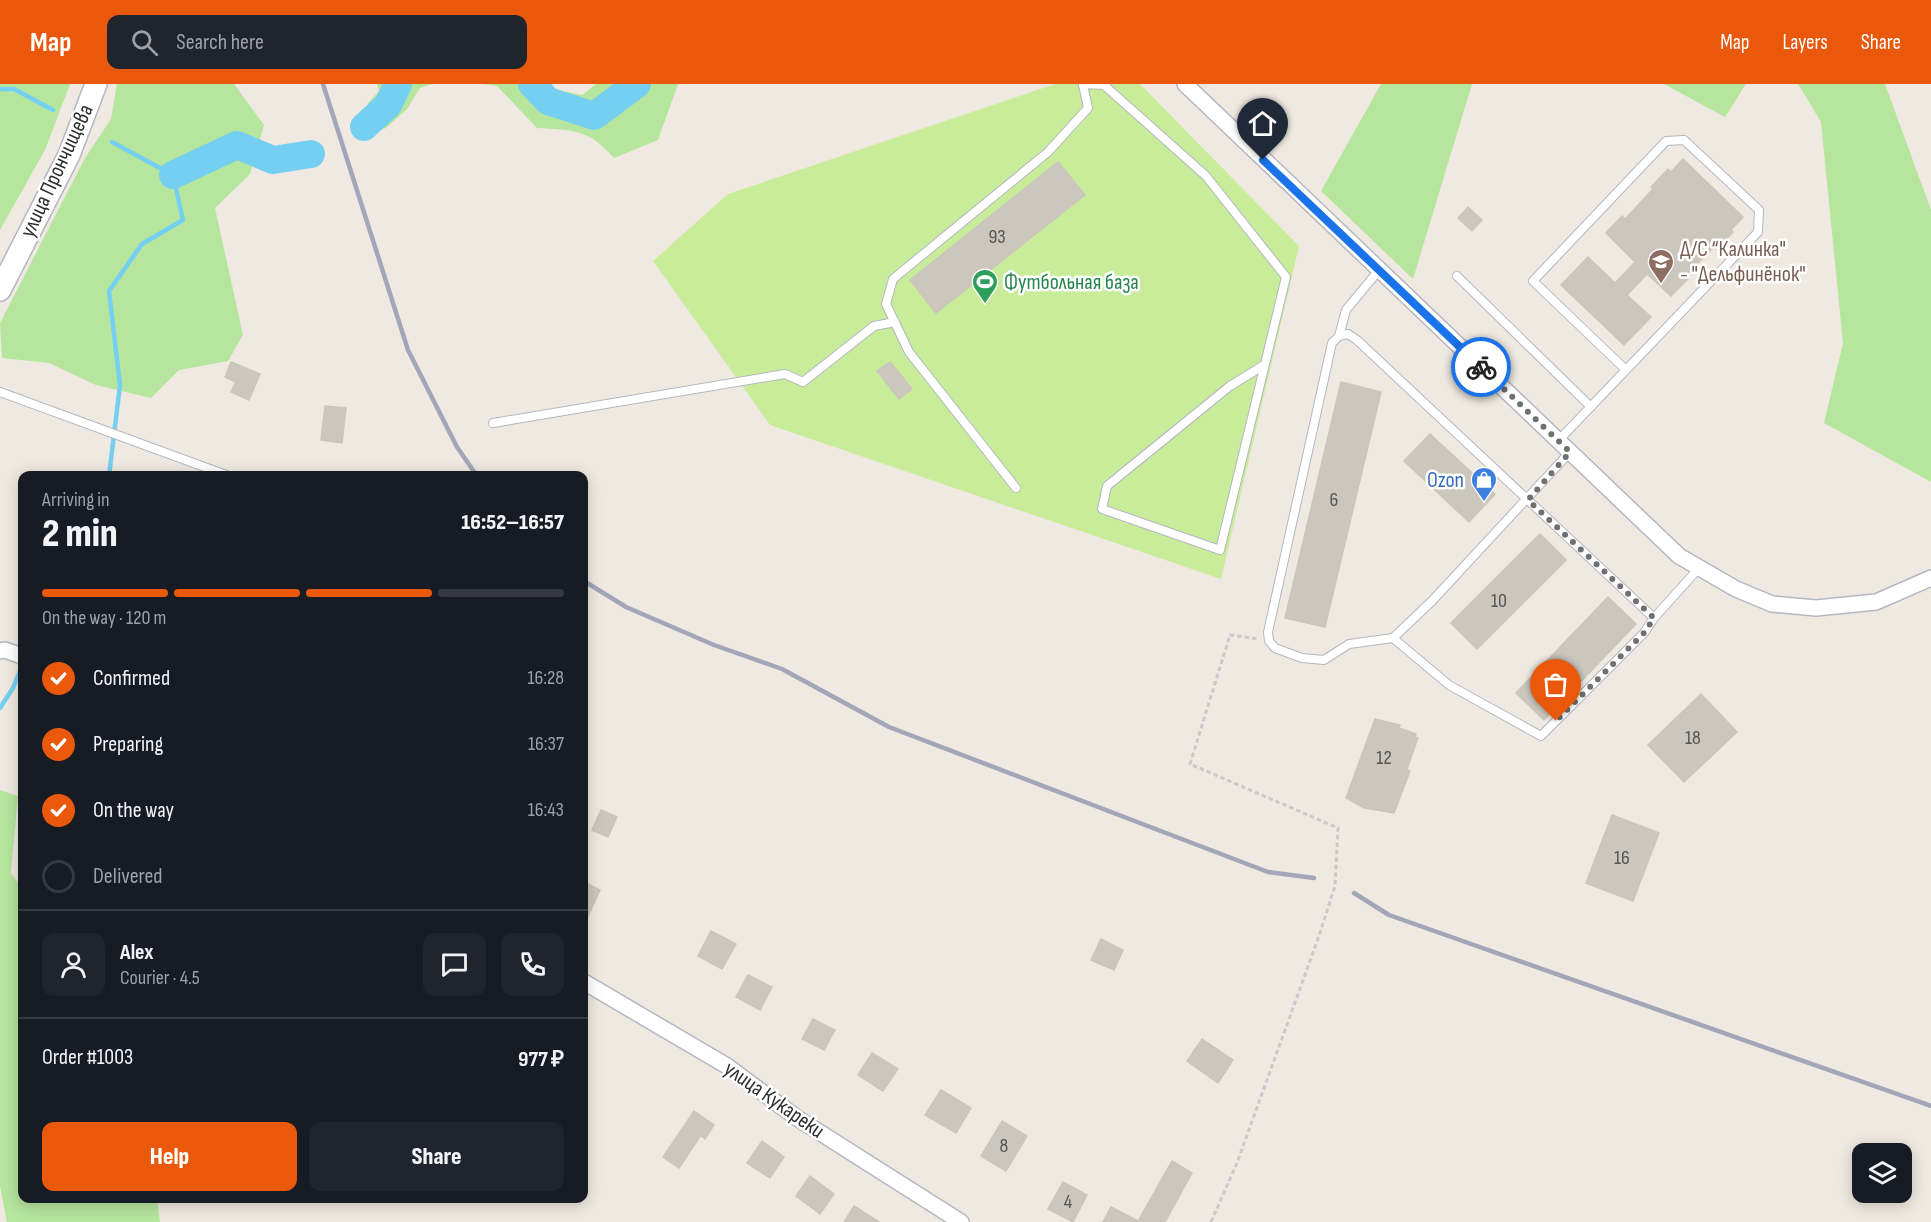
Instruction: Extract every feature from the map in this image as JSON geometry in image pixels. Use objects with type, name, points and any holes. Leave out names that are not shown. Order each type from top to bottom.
[{"type":"street","name":"улица Прончищева","points":[[0,290],[69,155],[96,84]]},
{"type":"street","points":[[1185,84],[1679,556],[1736,589],[1772,604],[1816,608],[1876,602],[1931,578]]},
{"type":"street","points":[[3,650],[18,655]]},
{"type":"street","name":"улица Кукареки","points":[[588,984],[727,1066],[797,1118],[961,1222]]},
{"type":"lane","points":[[1016,488],[909,352],[886,304],[894,279],[1048,152],[1088,108],[1083,85],[1104,85],[1206,176],[1286,277],[1220,550],[1102,509],[1107,486],[1230,387],[1264,364]]},
{"type":"lane","points":[[1558,441],[1591,407],[1758,232],[1759,210],[1684,140],[1666,141],[1533,281],[1626,370]]},
{"type":"lane","points":[[1379,270],[1346,309],[1339,336],[1332,343],[1268,632],[1269,641],[1275,648],[1302,658],[1324,660],[1349,644],[1393,638],[1432,601],[1528,500],[1570,452]]},
{"type":"lane","points":[[1457,276],[1591,407]]},
{"type":"lane","points":[[493,423],[785,374],[803,382],[874,326],[895,322]]},
{"type":"lane","points":[[1339,336],[1348,334],[1357,340],[1654,618]]},
{"type":"lane","points":[[0,392],[215,471]]},
{"type":"lane","points":[[1393,638],[1449,685],[1541,736],[1644,633],[1654,618],[1699,568]]},
{"type":"path","points":[[1211,1222],[1237,1163],[1335,886],[1338,828],[1190,765],[1230,635],[1269,641]]},
{"type":"green space","points":[[0,84],[70,84],[45,150],[0,230]]},
{"type":"green space","points":[[117,84],[234,84],[264,125],[250,174],[215,208],[243,335],[228,361],[179,370],[151,398],[96,385],[49,363],[2,358],[0,323],[85,158],[111,119]]},
{"type":"green space","points":[[377,84],[432,84],[420,88],[407,109],[385,129],[367,104],[379,91]]},
{"type":"green space","points":[[484,84],[550,84],[554,89],[582,95],[596,84],[678,84],[658,140],[614,158],[605,148],[588,136],[561,129],[537,128],[497,86]]},
{"type":"green space","name":"Футбольная база","points":[[1055,84],[1140,84],[1299,246],[1221,579],[770,425],[653,261],[728,194]]},
{"type":"green space","points":[[1381,84],[1472,84],[1413,279],[1321,191]]},
{"type":"green space","points":[[1664,84],[1746,84],[1725,117]]},
{"type":"green space","points":[[1798,84],[1885,84],[1931,210],[1931,482],[1824,423],[1843,343],[1821,122]]},
{"type":"green space","points":[[0,790],[18,796],[11,873],[18,883],[18,1203],[158,1203],[160,1222],[7,1222],[0,1186]]},
{"type":"building","points":[[1683,159],[1743,217],[1731,230],[1733,232],[1685,276],[1688,279],[1671,296],[1647,274],[1627,295],[1651,317],[1624,345],[1561,285],[1588,257],[1615,283],[1635,262],[1606,233],[1622,216],[1625,219],[1668,169],[1671,172]]},
{"type":"building","points":[[1058,162],[1085,195],[936,313],[910,280]]},
{"type":"building","points":[[1468,207],[1482,220],[1472,231],[1458,218]]},
{"type":"building","points":[[231,362],[260,374],[249,400],[231,392],[236,382],[225,377]]},
{"type":"building","points":[[890,362],[912,389],[899,399],[877,371]]},
{"type":"building","points":[[1341,382],[1381,392],[1325,627],[1285,618]]},
{"type":"building","points":[[325,406],[346,408],[342,443],[321,440]]},
{"type":"building","points":[[1430,434],[1495,494],[1469,522],[1404,461]]},
{"type":"building","points":[[1540,534],[1566,560],[1477,649],[1451,623]]},
{"type":"building","points":[[1608,597],[1636,624],[1544,720],[1516,693]]},
{"type":"building","points":[[1701,694],[1737,732],[1684,782],[1648,745]]},
{"type":"building","points":[[1375,719],[1400,725],[1399,728],[1416,734],[1415,737],[1418,738],[1407,769],[1410,771],[1394,813],[1364,808],[1346,798]]},
{"type":"building","points":[[601,810],[617,817],[608,837],[592,830]]},
{"type":"building","points":[[1612,815],[1659,833],[1633,901],[1586,883]]},
{"type":"building","points":[[588,884],[600,890],[588,916]]},
{"type":"building","points":[[711,931],[736,944],[722,969],[698,956]]},
{"type":"building","points":[[1101,939],[1123,950],[1114,970],[1091,960]]},
{"type":"building","points":[[748,975],[772,987],[760,1010],[736,997]]},
{"type":"building","points":[[813,1019],[835,1030],[824,1050],[802,1039]]},
{"type":"building","points":[[1202,1039],[1233,1060],[1218,1083],[1187,1061]]},
{"type":"building","points":[[872,1053],[898,1069],[883,1091],[858,1075]]},
{"type":"building","points":[[941,1090],[971,1108],[956,1133],[925,1115]]},
{"type":"building","points":[[694,1111],[714,1125],[705,1139],[701,1135],[679,1168],[663,1157]]},
{"type":"building","points":[[1002,1121],[1027,1136],[1006,1171],[981,1156]]},
{"type":"building","points":[[762,1141],[784,1157],[770,1178],[747,1163]]},
{"type":"building","points":[[1172,1161],[1192,1173],[1165,1222],[1103,1222],[1111,1207],[1138,1221]]},
{"type":"building","points":[[810,1176],[834,1194],[820,1214],[796,1196]]},
{"type":"building","points":[[1063,1182],[1087,1195],[1073,1222],[1048,1209]]},
{"type":"building","points":[[854,1206],[879,1222],[844,1222]]},
{"type":"waterway","points":[[364,127],[388,105],[398,84]]},
{"type":"waterway","points":[[532,84],[548,101],[594,116],[637,84]]},
{"type":"waterway","points":[[0,89],[14,89],[53,110]]},
{"type":"waterway","points":[[110,471],[120,385],[109,291],[142,244],[183,220],[173,175],[112,142]]},
{"type":"waterway","points":[[173,175],[237,145],[273,160],[311,154]]},
{"type":"waterway","points":[[0,708],[18,676]]},
{"type":"railway","points":[[323,84],[408,350],[457,447],[474,471]]},
{"type":"railway","points":[[588,583],[626,607],[714,645],[782,669],[889,727],[1268,872],[1314,878]]},
{"type":"railway","points":[[1354,893],[1389,915],[1931,1106]]},
{"type":"way so far","points":[[1481,367],[1570,452],[1528,500],[1654,618],[1644,633],[1556,721]]},
{"type":"place","name":"Д/С “Калинка\" - \"Дельфинёнок\"","points":[[1661,285]]},
{"type":"place","name":"Футбольная база","points":[[985,305]]},
{"type":"place","name":"Ozon","points":[[1484,503]]},
{"type":"route","points":[[1263,160],[1481,367]]}]
